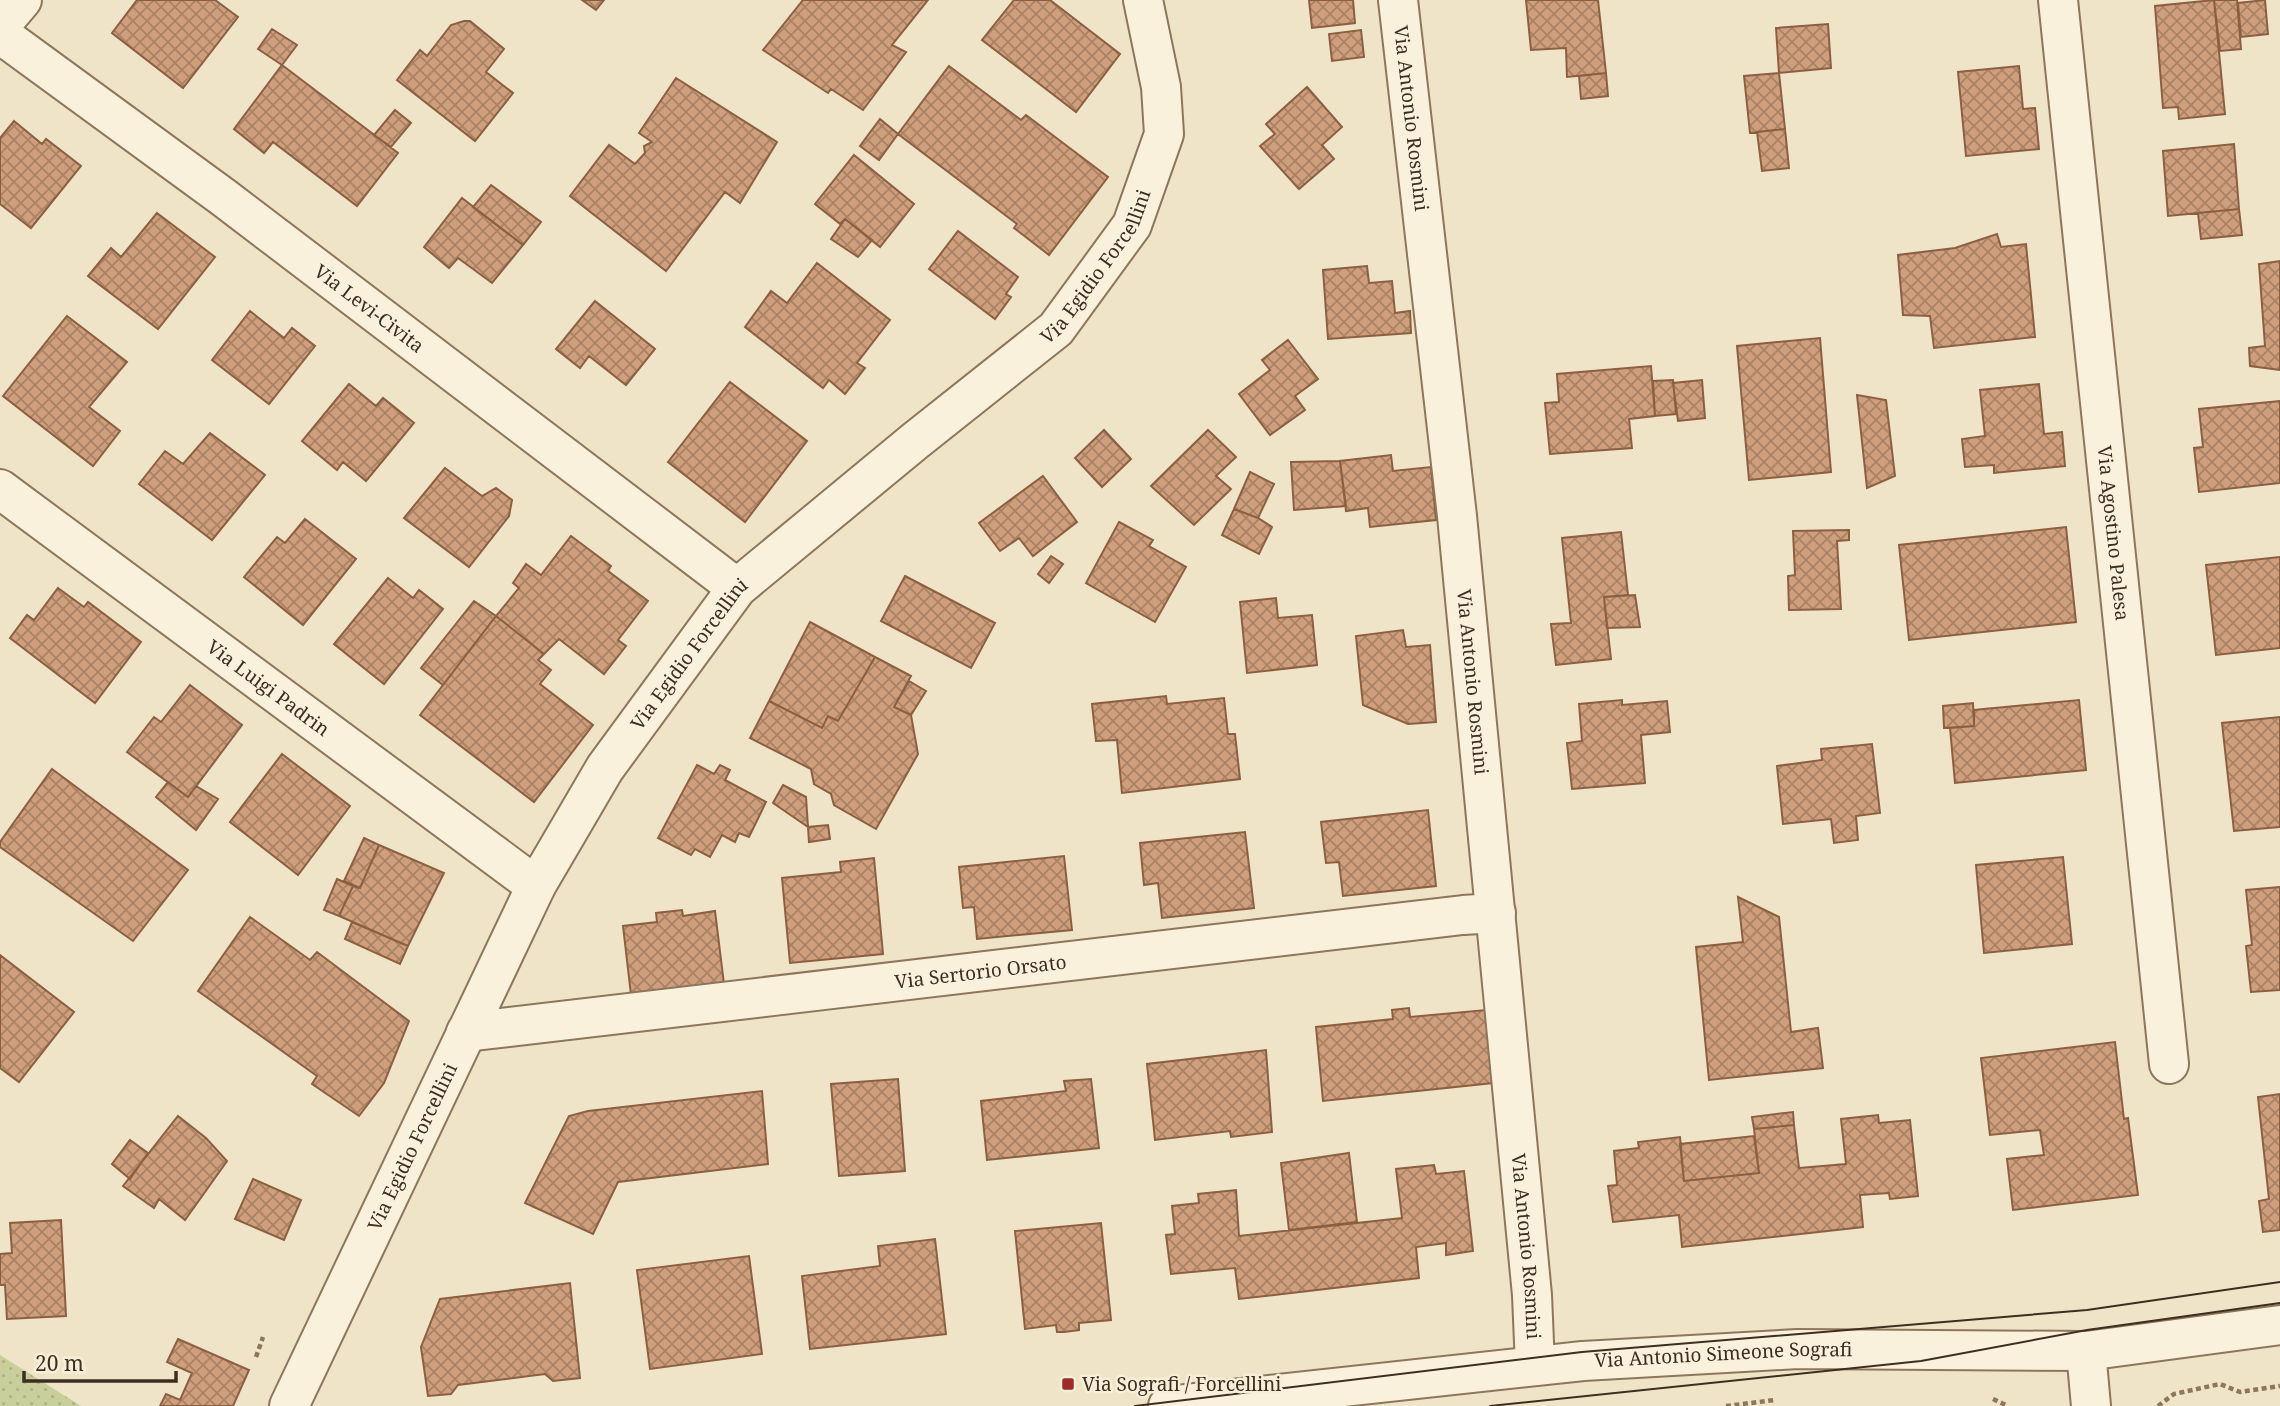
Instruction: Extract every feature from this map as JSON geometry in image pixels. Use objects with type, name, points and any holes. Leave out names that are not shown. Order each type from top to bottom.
[{"type":"street","points":[[0,26],[22,0]]},
{"type":"street","name":"Via Egidio Forcellini","points":[[289,1406],[536,886],[605,768],[737,588],[1056,329],[1132,225],[1164,134],[1161,87],[1143,0]]},
{"type":"street","name":"Via Antonio Rosmini","points":[[1398,0],[1457,516],[1532,1295],[1535,1366]]},
{"type":"street","name":"Via Agostino Palesa","points":[[2058,0],[2169,1064]]},
{"type":"street","name":"Via Levi-Civita","points":[[0,34],[223,197],[737,588]]},
{"type":"street","name":"Via Luigi Padrin","points":[[0,489],[536,886]]},
{"type":"street","name":"Via Sertorio Orsato","points":[[466,1032],[1496,913]]},
{"type":"street","name":"Via Antonio Simeone Sografi","points":[[1168,1406],[1583,1361],[1798,1349],[2087,1351],[2280,1325]]},
{"type":"street","points":[[2087,1351],[2091,1406]]},
{"type":"path","points":[[256,1357],[263,1337]]},
{"type":"path","points":[[2158,1406],[2174,1394],[2220,1384],[2240,1392],[2280,1386]]},
{"type":"green space","points":[[0,1355],[81,1406],[0,1406]]},
{"type":"building","points":[[137,0],[215,0],[238,17],[183,88],[112,33]]},
{"type":"building","points":[[582,0],[604,0],[596,10]]},
{"type":"building","points":[[803,0],[928,0],[892,45],[906,52],[863,110],[831,89],[828,93],[763,50]]},
{"type":"building","points":[[1014,0],[1050,0],[1120,54],[1076,112],[982,40]]},
{"type":"building","points":[[1309,0],[1353,0],[1355,23],[1312,28]]},
{"type":"building","points":[[1526,0],[1598,0],[1606,73],[1567,77],[1566,48],[1531,50]]},
{"type":"building","points":[[2214,0],[2225,114],[2179,119],[2178,107],[2163,108],[2155,6]]},
{"type":"building","points":[[2214,0],[2237,0],[2241,49],[2220,51]]},
{"type":"building","points":[[2265,0],[2268,34],[2241,37],[2238,3]]},
{"type":"building","points":[[470,21],[504,49],[486,72],[513,93],[475,141],[397,80],[420,50],[427,56],[451,25]]},
{"type":"building","points":[[1828,24],[1831,68],[1779,73],[1776,28]]},
{"type":"building","points":[[272,29],[297,45],[282,65],[258,49]]},
{"type":"building","points":[[1361,30],[1364,57],[1332,61],[1329,34]]},
{"type":"building","points":[[282,65],[398,153],[357,206],[273,142],[264,153],[234,129]]},
{"type":"building","points":[[949,66],[1021,120],[1026,115],[1108,177],[1049,255],[1014,228],[1017,224],[898,134]]},
{"type":"building","points":[[2019,66],[2023,109],[2035,108],[2039,149],[1966,156],[1958,72]]},
{"type":"building","points":[[1606,73],[1608,96],[1581,99],[1579,76]]},
{"type":"building","points":[[1779,73],[1785,129],[1750,133],[1744,76]]},
{"type":"building","points":[[676,78],[777,142],[740,203],[725,192],[666,271],[570,196],[609,145],[635,164],[645,153],[644,146],[652,142],[639,133]]},
{"type":"building","points":[[1307,87],[1342,127],[1322,145],[1334,159],[1299,189],[1260,146],[1275,134],[1266,124]]},
{"type":"building","points":[[395,110],[411,123],[391,147],[374,135]]},
{"type":"building","points":[[880,119],[898,134],[879,160],[860,146]]},
{"type":"building","points":[[14,121],[42,144],[46,139],[81,166],[31,228],[0,204],[0,138]]},
{"type":"building","points":[[1785,129],[1789,168],[1762,171],[1757,132]]},
{"type":"building","points":[[2234,144],[2239,209],[2168,216],[2163,151]]},
{"type":"building","points":[[854,155],[914,204],[880,247],[845,219],[840,224],[815,204]]},
{"type":"building","points":[[491,185],[541,222],[523,245],[473,207]]},
{"type":"building","points":[[462,198],[523,245],[492,283],[458,258],[449,268],[424,247]]},
{"type":"building","points":[[2239,209],[2242,235],[2201,239],[2198,213]]},
{"type":"building","points":[[157,213],[215,257],[158,329],[88,276],[111,248],[121,257]]},
{"type":"building","points":[[845,219],[872,240],[858,257],[831,239]]},
{"type":"building","points":[[958,231],[1018,277],[1006,294],[1011,297],[995,319],[929,269]]},
{"type":"building","points":[[1997,234],[2001,247],[2026,244],[2035,337],[1934,348],[1930,316],[1903,315],[1898,255],[1955,248]]},
{"type":"building","points":[[2280,261],[2280,370],[2250,366],[2249,348],[2265,346],[2259,264]]},
{"type":"building","points":[[817,263],[890,320],[857,363],[865,368],[845,394],[829,380],[823,388],[745,327],[771,291],[787,303]]},
{"type":"building","points":[[1367,266],[1369,283],[1392,281],[1395,313],[1410,311],[1411,333],[1328,339],[1323,270]]},
{"type":"building","points":[[595,301],[655,349],[626,385],[589,356],[580,368],[556,349]]},
{"type":"building","points":[[250,311],[284,338],[292,328],[315,346],[269,404],[212,360]]},
{"type":"building","points":[[67,316],[127,362],[89,407],[120,431],[93,466],[3,396]]},
{"type":"building","points":[[1820,338],[1831,472],[1749,480],[1737,346]]},
{"type":"building","points":[[1288,340],[1318,379],[1295,396],[1305,410],[1270,435],[1239,394],[1270,370],[1262,360]]},
{"type":"building","points":[[1651,366],[1655,416],[1629,419],[1632,448],[1550,454],[1545,403],[1559,402],[1557,374]]},
{"type":"building","points":[[1673,380],[1676,414],[1655,416],[1653,381]]},
{"type":"building","points":[[1702,380],[1705,418],[1678,421],[1673,383]]},
{"type":"building","points":[[730,382],[807,441],[745,522],[668,462]]},
{"type":"building","points":[[349,384],[376,406],[383,398],[414,423],[366,481],[343,462],[337,470],[302,441]]},
{"type":"building","points":[[2039,384],[2044,434],[2062,432],[2065,466],[1994,473],[1994,465],[1965,467],[1962,439],[1985,436],[1980,390]]},
{"type":"building","points":[[1857,395],[1886,400],[1895,476],[1867,488]]},
{"type":"building","points":[[2280,401],[2280,483],[2199,492],[2194,448],[2203,447],[2199,409]]},
{"type":"building","points":[[1104,430],[1131,459],[1102,487],[1075,458]]},
{"type":"building","points":[[1208,430],[1236,457],[1216,476],[1231,489],[1194,525],[1151,486]]},
{"type":"building","points":[[210,433],[265,475],[212,540],[139,484],[165,451],[183,464]]},
{"type":"building","points":[[1391,455],[1393,471],[1431,467],[1436,520],[1370,527],[1368,508],[1346,511],[1340,461]]},
{"type":"building","points":[[1340,461],[1346,506],[1294,510],[1291,462]]},
{"type":"building","points":[[445,468],[482,496],[496,488],[512,500],[509,516],[469,567],[404,518]]},
{"type":"building","points":[[1250,472],[1274,484],[1258,518],[1234,509]]},
{"type":"building","points":[[1043,476],[1077,522],[1033,556],[1019,538],[1000,551],[979,523]]},
{"type":"building","points":[[1234,509],[1258,518],[1272,527],[1259,554],[1222,535]]},
{"type":"building","points":[[305,519],[356,559],[303,625],[244,577],[277,537],[285,543]]},
{"type":"building","points":[[1119,522],[1153,540],[1149,546],[1186,567],[1155,622],[1086,583]]},
{"type":"building","points":[[2066,527],[2076,622],[1909,640],[1899,545]]},
{"type":"building","points":[[1849,530],[1849,540],[1837,541],[1841,609],[1789,610],[1788,576],[1795,575],[1793,531]]},
{"type":"building","points":[[1621,532],[1628,595],[1604,597],[1611,659],[1556,665],[1551,624],[1571,623],[1562,538]]},
{"type":"building","points":[[571,536],[611,566],[608,571],[648,601],[618,640],[626,646],[604,674],[559,639],[544,654],[496,616],[519,588],[513,583],[526,564],[541,575]]},
{"type":"building","points":[[1051,556],[1063,564],[1049,583],[1038,574]]},
{"type":"building","points":[[2280,557],[2280,648],[2216,655],[2206,565]]},
{"type":"building","points":[[905,576],[995,623],[971,668],[881,621]]},
{"type":"building","points":[[388,578],[413,598],[419,590],[443,609],[384,684],[334,644]]},
{"type":"building","points":[[58,588],[84,607],[88,602],[141,642],[95,703],[10,638],[27,615],[34,620]]},
{"type":"building","points":[[1635,595],[1640,627],[1607,628],[1604,597]]},
{"type":"building","points":[[1276,598],[1278,618],[1312,615],[1317,665],[1247,673],[1240,602]]},
{"type":"building","points":[[474,601],[496,616],[443,685],[421,668]]},
{"type":"building","points":[[496,616],[544,654],[538,660],[551,670],[540,684],[593,725],[534,802],[420,715]]},
{"type":"building","points":[[810,622],[875,657],[838,721],[828,716],[822,728],[769,701]]},
{"type":"building","points":[[1403,630],[1406,647],[1430,645],[1436,722],[1408,724],[1363,705],[1356,636]]},
{"type":"building","points":[[875,657],[911,676],[894,707],[911,715],[918,754],[876,829],[834,805],[831,794],[814,784],[811,769],[750,738],[769,701],[822,728],[828,716],[838,721]]},
{"type":"building","points":[[909,681],[926,691],[911,715],[894,707]]},
{"type":"building","points":[[190,685],[242,725],[188,797],[127,752],[154,717],[161,722]]},
{"type":"building","points":[[1166,696],[1167,704],[1224,698],[1228,734],[1235,734],[1240,779],[1122,793],[1117,740],[1096,741],[1092,704]]},
{"type":"building","points":[[1622,700],[1622,705],[1667,701],[1670,732],[1641,735],[1645,783],[1572,789],[1567,743],[1582,741],[1579,704]]},
{"type":"building","points":[[2079,700],[2086,770],[1955,783],[1950,728],[1974,726],[1974,710]]},
{"type":"building","points":[[1973,703],[1974,726],[1944,728],[1943,706]]},
{"type":"building","points":[[2280,717],[2280,827],[2234,831],[2222,723]]},
{"type":"building","points":[[1872,744],[1880,813],[1856,816],[1858,840],[1834,843],[1831,819],[1783,824],[1777,766],[1822,760],[1821,749]]},
{"type":"building","points":[[282,754],[350,806],[298,875],[230,822]]},
{"type":"building","points":[[697,765],[714,774],[720,765],[730,770],[725,780],[766,802],[749,837],[739,833],[735,842],[722,835],[710,857],[695,849],[691,855],[658,838]]},
{"type":"building","points":[[52,769],[188,870],[133,941],[0,847],[0,842]]},
{"type":"building","points":[[168,782],[188,797],[196,786],[218,799],[196,830],[156,797]]},
{"type":"building","points":[[783,785],[806,797],[808,827],[773,803]]},
{"type":"building","points":[[1428,810],[1436,886],[1343,896],[1339,862],[1326,863],[1321,822]]},
{"type":"building","points":[[828,825],[830,839],[809,842],[808,827]]},
{"type":"building","points":[[1245,832],[1254,908],[1162,918],[1158,883],[1144,885],[1140,843]]},
{"type":"building","points":[[364,838],[379,845],[360,888],[344,881]]},
{"type":"building","points":[[379,845],[444,873],[408,946],[339,916],[353,886],[360,888]]},
{"type":"building","points":[[1064,856],[1072,930],[977,939],[974,907],[963,908],[959,867]]},
{"type":"building","points":[[2063,857],[2072,944],[1984,953],[1976,865]]},
{"type":"building","points":[[874,858],[883,954],[790,963],[782,878],[841,872],[840,862]]},
{"type":"building","points":[[337,879],[353,886],[339,916],[324,910]]},
{"type":"building","points":[[2280,887],[2280,990],[2251,992],[2246,946],[2252,945],[2246,890]]},
{"type":"building","points":[[1738,897],[1779,917],[1791,1032],[1818,1028],[1823,1068],[1709,1080],[1696,947],[1743,942]]},
{"type":"building","points":[[682,910],[683,916],[715,911],[724,984],[631,995],[623,926],[657,922],[656,913]]},
{"type":"building","points":[[250,917],[310,960],[317,952],[409,1021],[384,1083],[359,1116],[312,1084],[317,1076],[198,991]]},
{"type":"building","points":[[352,922],[408,946],[400,964],[345,939]]},
{"type":"building","points":[[0,955],[74,1012],[19,1082],[0,1068]]},
{"type":"building","points":[[1409,1008],[1410,1017],[1486,1010],[1493,1083],[1323,1101],[1316,1027],[1393,1019],[1392,1010]]},
{"type":"building","points":[[2115,1042],[2124,1119],[2128,1118],[2138,1195],[2013,1210],[2007,1159],[2044,1155],[2040,1130],[1990,1135],[1981,1058]]},
{"type":"building","points":[[1266,1050],[1272,1132],[1231,1137],[1230,1131],[1155,1140],[1147,1064]]},
{"type":"building","points":[[898,1079],[905,1171],[839,1176],[831,1084]]},
{"type":"building","points":[[1091,1079],[1099,1148],[987,1160],[981,1101],[1066,1091],[1064,1081]]},
{"type":"building","points":[[762,1091],[768,1164],[618,1182],[593,1234],[525,1203],[569,1116],[588,1111]]},
{"type":"building","points":[[2280,1094],[2280,1230],[2263,1232],[2259,1201],[2269,1199],[2258,1097]]},
{"type":"building","points":[[1793,1112],[1794,1125],[1754,1129],[1752,1117]]},
{"type":"building","points":[[1878,1115],[1879,1123],[1910,1120],[1918,1196],[1890,1199],[1889,1193],[1860,1195],[1863,1227],[1682,1247],[1679,1215],[1613,1222],[1608,1186],[1617,1185],[1614,1151],[1639,1148],[1638,1142],[1680,1137],[1684,1181],[1759,1173],[1754,1129],[1794,1125],[1799,1168],[1846,1164],[1841,1119]]},
{"type":"building","points":[[178,1116],[206,1138],[227,1161],[185,1220],[159,1199],[154,1208],[123,1186]]},
{"type":"building","points":[[1754,1136],[1759,1173],[1684,1181],[1680,1144]]},
{"type":"building","points":[[130,1140],[148,1153],[130,1179],[112,1164]]},
{"type":"building","points":[[1349,1153],[1357,1222],[1289,1230],[1281,1163]]},
{"type":"building","points":[[1434,1165],[1436,1174],[1464,1171],[1473,1251],[1446,1255],[1446,1243],[1416,1247],[1419,1278],[1239,1299],[1235,1268],[1171,1274],[1166,1235],[1175,1234],[1172,1206],[1199,1203],[1198,1194],[1236,1190],[1239,1236],[1402,1218],[1396,1169]]},
{"type":"building","points":[[253,1179],[301,1200],[284,1240],[235,1219]]},
{"type":"building","points":[[61,1220],[66,1316],[7,1319],[5,1285],[0,1285],[0,1254],[12,1253],[10,1223]]},
{"type":"building","points":[[1101,1223],[1111,1320],[1079,1323],[1079,1330],[1064,1332],[1057,1332],[1056,1325],[1025,1329],[1015,1231]]},
{"type":"building","points":[[935,1239],[946,1334],[810,1349],[802,1276],[880,1266],[878,1246]]},
{"type":"building","points":[[749,1256],[762,1354],[650,1369],[637,1270]]},
{"type":"building","points":[[570,1283],[580,1378],[553,1381],[545,1374],[458,1385],[451,1394],[428,1396],[421,1347],[440,1299]]},
{"type":"building","points":[[178,1339],[249,1370],[233,1406],[160,1406],[166,1394],[180,1400],[192,1373],[167,1362]]},
{"type":"tram line","points":[[1135,1406],[1582,1352],[2087,1310],[2280,1282]]},
{"type":"tram line","points":[[1490,1406],[1921,1361],[2087,1330],[2280,1303]]},
{"type":"place","name":"Via Sografi / Forcellini","points":[[1068,1384]]}]
